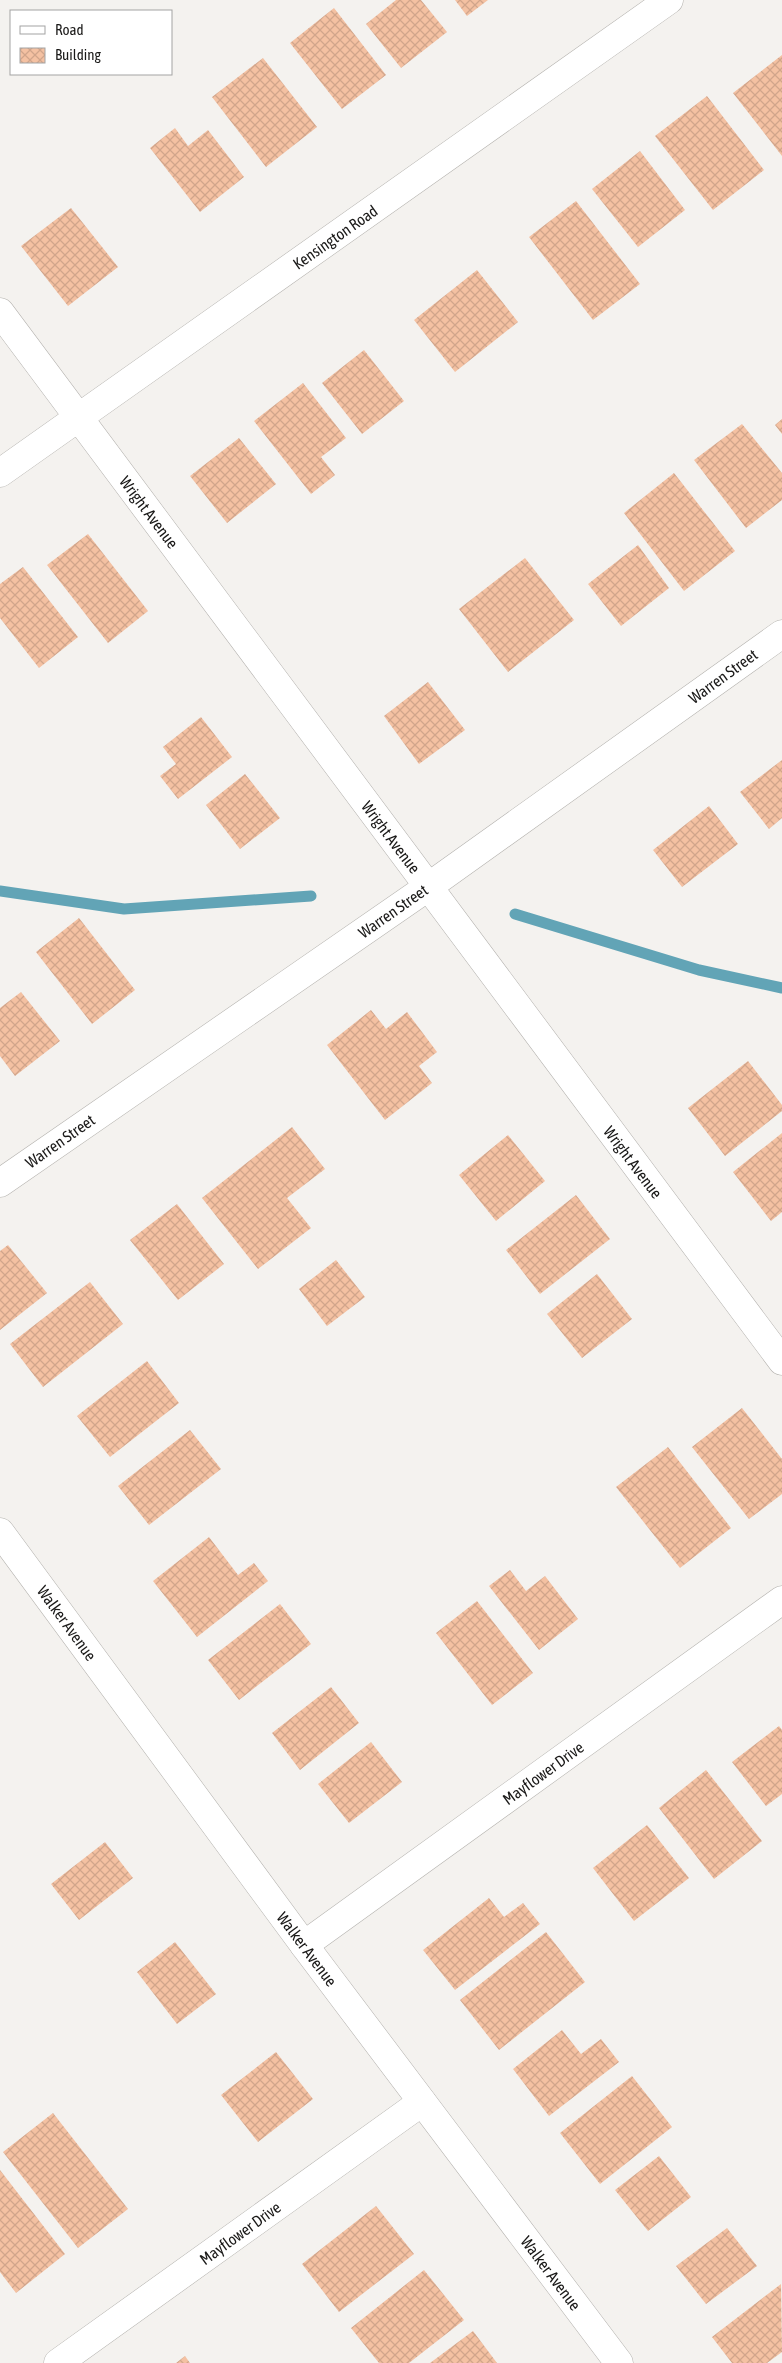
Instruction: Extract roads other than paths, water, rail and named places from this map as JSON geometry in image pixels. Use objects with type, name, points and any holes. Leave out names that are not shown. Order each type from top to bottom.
[{"type":"street","name":"Kensington Road","points":[[0,473],[670,0]]},
{"type":"street","name":"Wright Avenue","points":[[0,312],[782,1361]]},
{"type":"street","name":"Warren Street","points":[[0,1183],[428,887],[782,634]]},
{"type":"street","name":"Walker Avenue","points":[[0,1532],[304,1945],[619,2363]]},
{"type":"street","name":"Mayflower Drive","points":[[304,1945],[782,1600]]},
{"type":"street","name":"Mayflower Drive","points":[[58,2363],[422,2102]]},
{"type":"waterway","points":[[0,891],[124,909],[311,896]]},
{"type":"waterway","points":[[515,914],[699,970],[782,988]]}]
